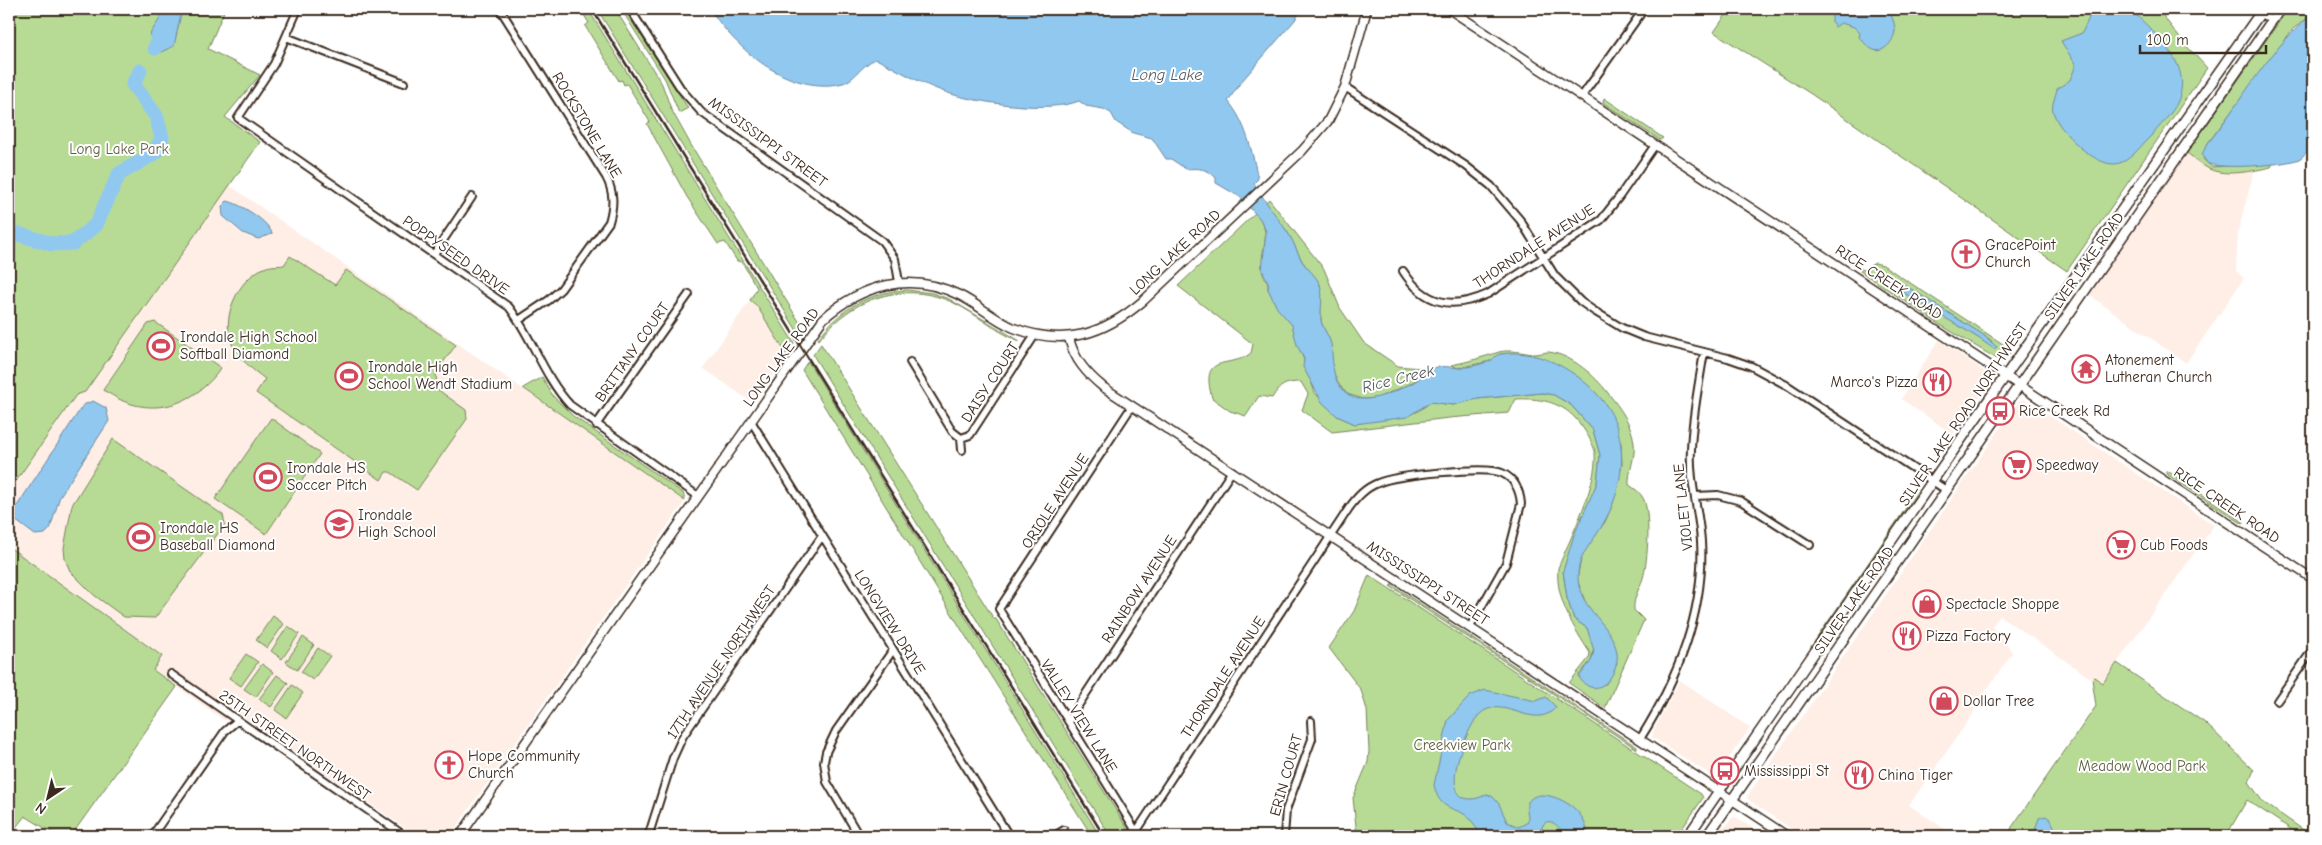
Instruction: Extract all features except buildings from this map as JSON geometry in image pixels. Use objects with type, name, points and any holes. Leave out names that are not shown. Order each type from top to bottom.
[{"type":"main road","name":"SILVER LAKE ROAD","points":[[1706,836],[2280,9]]},
{"type":"main road","name":"SILVER LAKE ROAD NORTHWEST","points":[[1688,836],[2259,10]]},
{"type":"street","points":[[298,9],[286,37],[404,83]]},
{"type":"street","name":"ROCKSTONE LANE","points":[[500,9],[606,176],[613,193],[612,212],[608,222],[570,278],[549,300],[519,320]]},
{"type":"street","name":"MISSISSIPPI STREET","points":[[630,9],[680,89],[701,112],[882,241],[895,259],[899,282]]},
{"type":"street","name":"LONG LAKE ROAD","points":[[460,836],[823,319],[855,295],[899,282],[931,285],[945,289],[970,301],[1005,324],[1035,335],[1069,338],[1094,332],[1128,314],[1240,210],[1318,133],[1336,108],[1345,87],[1367,9]]},
{"type":"street","name":"RICE CREEK ROAD","points":[[1449,9],[2313,579]]},
{"type":"street","points":[[1582,96],[1644,9]]},
{"type":"street","points":[[2259,10],[2272,21]]},
{"type":"street","name":"POPPYSEED DRIVE","points":[[286,37],[274,64],[238,118],[498,299],[519,320],[558,392],[570,405],[698,496]]},
{"type":"street","points":[[1345,87],[1466,166],[1491,186],[1520,220],[1555,276],[1581,302],[1608,319],[1644,337],[1751,366],[1782,382],[1946,490]]},
{"type":"street","name":"THORNDALE AVENUE","points":[[1403,271],[1410,283],[1429,297],[1448,303],[1471,302],[1488,294],[1600,220],[1619,197],[1655,145]]},
{"type":"street","points":[[434,254],[472,197]]},
{"type":"street","name":"BRITTANY COURT","points":[[596,425],[689,294]]},
{"type":"street","name":"DAISY COURT","points":[[961,438],[970,435],[1035,335]]},
{"type":"street","name":"MISSISSIPPI STREET","points":[[1069,338],[1075,357],[1086,372],[1103,387],[1787,836]]},
{"type":"street","name":"VIOLET LANE","points":[[1640,739],[1664,700],[1678,670],[1691,622],[1701,553],[1690,450],[1704,352]]},
{"type":"street","name":"DAISY COURT","points":[[910,362],[952,431],[961,438],[962,450]]},
{"type":"street","name":"ORIOLE AVENUE","points":[[999,609],[1132,406]]},
{"type":"street","name":"LONGVIEW DRIVE","points":[[751,421],[1009,836]]},
{"type":"street","name":"THORNDALE AVENUE","points":[[1137,834],[1357,498],[1366,490],[1388,479],[1486,470],[1495,471],[1509,477],[1517,486],[1520,495],[1520,510],[1501,574],[1470,627]]},
{"type":"street","name":"RAINBOW AVENUE","points":[[1068,722],[1232,471]]},
{"type":"street","points":[[1695,496],[1718,495],[1741,501],[1810,546]]},
{"type":"street","name":"17TH AVENUE NORTHWEST","points":[[649,835],[673,758],[683,736],[822,536]]},
{"type":"street","name":"VALLEY VIEW LANE","points":[[999,609],[1001,616],[1137,834]]},
{"type":"street","points":[[2277,701],[2313,649]]},
{"type":"street","points":[[859,836],[827,782],[824,762],[826,752],[836,731],[893,650]]},
{"type":"street","name":"25TH STREET NORTHWEST","points":[[171,674],[406,836]]},
{"type":"street","points":[[152,836],[225,731],[237,721]]},
{"type":"street","name":"ERIN COURT","points":[[1284,836],[1286,810],[1312,739],[1311,721]]},
{"type":"street","points":[[1054,836],[1064,830]]},
{"type":"shaded area","points":[[2187,153],[2210,169],[2220,172],[2254,171],[2238,232],[2236,271],[2244,278],[2186,363],[2088,294]]},
{"type":"shaded area","name":"Irondale High School","points":[[229,185],[685,501],[450,836],[417,836],[244,717],[233,716],[225,721],[153,669],[162,655],[9,547],[9,479],[17,481],[76,395],[85,391]]},
{"type":"shaded area","points":[[750,300],[757,306],[787,355],[753,403],[703,368]]},
{"type":"shaded area","points":[[1939,340],[1990,375],[1992,380],[1953,434],[1901,399]]},
{"type":"shaded area","points":[[2024,399],[2214,525],[2103,683],[2092,679],[1999,615],[1992,627],[2005,640],[2012,653],[1981,698],[1978,697],[1973,714],[1909,805],[1955,836],[1802,836],[1746,798],[2019,401]]},
{"type":"shaded area","points":[[1680,680],[1750,728],[1715,778],[1652,737]]},
{"type":"shaded area","points":[[1733,817],[1764,836],[1714,836],[1722,825],[1725,827]]},
{"type":"green space","name":"Long Lake Park","points":[[9,9],[225,9],[208,49],[260,75],[225,117],[260,142],[85,392],[76,395],[16,481],[9,479]]},
{"type":"green space","points":[[580,9],[588,9],[794,343],[787,355],[757,306],[750,300],[757,288],[742,262],[737,261],[725,242],[718,244],[687,197],[647,124],[650,122],[627,84],[624,85],[622,80],[619,81],[585,26],[589,23]]},
{"type":"green space","points":[[597,9],[615,9],[662,84],[671,109],[691,145],[803,328],[799,334]]},
{"type":"green space","points":[[621,9],[624,9],[688,108],[679,113],[665,79]]},
{"type":"green space","points":[[1730,9],[2158,9],[2182,41],[2207,68],[2067,271],[1811,94],[1714,32]]},
{"type":"green space","points":[[2288,9],[2306,9],[2313,14],[2293,29],[2208,143],[2203,159],[2212,167],[2273,163],[2271,167],[2240,172],[2223,173],[2209,169],[2187,153]]},
{"type":"green space","points":[[1604,98],[1663,138],[1660,140],[1603,103]]},
{"type":"green space","points":[[1269,199],[1324,269],[1340,308],[1364,343],[1398,366],[1431,369],[1410,384],[1377,398],[1363,399],[1347,394],[1338,383],[1332,370],[1330,342],[1321,322],[1320,284],[1302,261],[1288,233],[1265,203]]},
{"type":"green space","points":[[1256,212],[1265,235],[1262,270],[1268,284],[1268,289],[1292,325],[1315,393],[1337,416],[1355,424],[1417,412],[1431,402],[1453,405],[1477,399],[1542,393],[1554,395],[1571,405],[1593,430],[1600,455],[1597,483],[1563,571],[1567,598],[1574,619],[1587,628],[1594,646],[1591,661],[1579,675],[1584,682],[1590,685],[1606,684],[1617,663],[1587,607],[1577,579],[1582,554],[1605,522],[1613,503],[1622,464],[1621,443],[1562,367],[1534,356],[1513,354],[1501,354],[1491,361],[1458,368],[1451,365],[1503,351],[1534,354],[1549,352],[1558,354],[1566,357],[1590,373],[1617,404],[1625,416],[1633,436],[1634,454],[1629,485],[1640,494],[1646,505],[1648,537],[1645,570],[1634,606],[1634,610],[1644,620],[1605,708],[1569,683],[1589,658],[1590,653],[1567,613],[1559,591],[1558,580],[1558,568],[1583,508],[1593,475],[1594,448],[1584,429],[1570,413],[1556,404],[1540,400],[1516,399],[1509,413],[1332,432],[1302,410],[1308,394],[1301,382],[1284,385],[1272,398],[1259,396],[1246,416],[1230,411],[1212,398],[1209,383],[1210,374],[1213,368],[1219,364],[1243,358],[1251,353],[1253,344],[1178,286]]},
{"type":"green space","name":"Irondale High School Wendt Stadium","points":[[290,256],[335,285],[346,270],[456,345],[436,372],[437,389],[466,410],[467,419],[417,490],[390,472],[386,472],[381,480],[256,393],[265,379],[243,360],[233,346],[229,336],[228,324],[230,313],[233,301],[246,281],[264,268],[284,265]]},
{"type":"green space","points":[[1875,263],[1883,265],[2012,350],[2002,362],[1939,324],[1860,271],[1860,268],[1863,270]],"holes":[[[1881,270],[1991,340],[1994,348],[1887,280]]]},
{"type":"green space","points":[[907,290],[932,293],[949,299],[971,312],[935,296],[917,293],[898,293],[863,303],[832,325],[818,339],[846,310],[868,298],[893,291]]},
{"type":"green space","points":[[971,312],[1020,341],[1002,333]]},
{"type":"green space","name":"Irondale High School Softball Diamond","points":[[155,322],[221,368],[202,389],[178,403],[165,406],[137,405],[123,401],[103,390],[148,324]]},
{"type":"green space","points":[[821,344],[1132,836],[1110,836],[813,355]]},
{"type":"green space","points":[[808,361],[1100,836],[1092,836],[968,640],[802,370]]},
{"type":"green space","points":[[542,377],[553,396],[573,416],[683,493],[685,501],[523,388]]},
{"type":"green space","name":"Irondale HS Soccer Pitch","points":[[271,418],[320,454],[266,534],[215,499]]},
{"type":"green space","name":"Irondale HS Baseball Diamond","points":[[113,439],[223,515],[225,524],[155,618],[124,617],[94,595],[70,571],[65,559],[64,548],[72,505]]},
{"type":"green space","points":[[2166,470],[2245,523],[2240,522],[2168,475]]},
{"type":"green space","points":[[1919,489],[1919,494],[1813,647],[1810,648]]},
{"type":"green space","points":[[9,547],[162,656],[153,670],[177,687],[71,836],[58,836],[25,816],[9,836]]},
{"type":"green space","name":"Creekview Park","points":[[1369,575],[1701,794],[1703,798],[1677,836],[1357,836],[1353,798],[1368,762],[1367,710],[1361,690],[1329,648],[1354,611]]},
{"type":"green space","points":[[1392,585],[1637,747],[1637,749],[1390,586]]},
{"type":"green space","points":[[273,616],[284,624],[267,648],[256,640]]},
{"type":"green space","points":[[288,626],[299,634],[282,659],[271,651]]},
{"type":"green space","points":[[303,637],[314,645],[297,670],[286,662]]},
{"type":"green space","points":[[318,648],[330,656],[313,680],[301,672]]},
{"type":"green space","points":[[246,654],[258,662],[241,686],[229,678]]},
{"type":"green space","name":"Meadow Wood Park","points":[[2117,663],[2205,723],[2254,770],[2249,782],[2263,802],[2312,836],[2301,836],[2247,800],[2226,836],[2100,836],[2094,833],[2082,836],[2008,836],[2012,827],[2096,706],[2092,679],[2094,677],[2103,683]]},
{"type":"green space","points":[[262,664],[273,672],[256,697],[244,689]]},
{"type":"green space","points":[[277,675],[288,683],[271,707],[259,699]]},
{"type":"green space","points":[[292,685],[303,693],[286,718],[275,710]]},
{"type":"water","points":[[162,9],[182,9],[174,46],[161,52],[151,39],[150,34],[161,17]]},
{"type":"water","name":"Long Lake","points":[[710,9],[1301,9],[1295,20],[1241,82],[1228,101],[1248,137],[1258,179],[1254,183],[1290,236],[1302,261],[1320,285],[1322,293],[1321,320],[1331,344],[1336,378],[1343,390],[1349,395],[1363,399],[1380,397],[1413,383],[1431,369],[1443,366],[1468,367],[1490,361],[1499,355],[1516,353],[1532,355],[1562,366],[1588,385],[1599,396],[1615,422],[1621,451],[1621,467],[1619,482],[1610,511],[1583,556],[1578,570],[1578,578],[1584,599],[1614,643],[1617,662],[1611,678],[1599,687],[1592,687],[1585,684],[1579,677],[1591,661],[1594,651],[1587,628],[1574,619],[1567,598],[1563,571],[1574,535],[1597,483],[1600,455],[1593,430],[1571,405],[1554,395],[1542,393],[1477,399],[1453,405],[1431,402],[1407,417],[1355,424],[1337,416],[1322,402],[1303,367],[1304,359],[1297,345],[1292,325],[1277,308],[1268,289],[1269,284],[1262,270],[1266,231],[1260,219],[1240,197],[1216,183],[1216,178],[1206,170],[1186,169],[1171,159],[1166,159],[1152,138],[1133,133],[1116,122],[1111,113],[1103,109],[1086,106],[1079,101],[1066,105],[1032,106],[975,100],[936,89],[876,59],[845,83],[819,85],[800,82],[764,65],[748,53]]},
{"type":"water","points":[[1827,9],[1889,9],[1895,28],[1894,36],[1882,50],[1874,50],[1859,37],[1860,33],[1854,27],[1841,23],[1835,27],[1832,22],[1832,15]]},
{"type":"water","points":[[2093,9],[2130,9],[2169,49],[2176,61],[2180,74],[2181,87],[2176,106],[2134,154],[2125,161],[2114,164],[2097,159],[2077,145],[2061,127],[2053,109],[2057,89],[2070,80],[2076,65],[2061,41],[2082,33]]},
{"type":"water","points":[[2313,14],[2313,147],[2299,159],[2281,163],[2224,166],[2207,163],[2202,154],[2208,143],[2269,59],[2297,28]]},
{"type":"water","points":[[227,201],[239,205],[260,219],[270,229],[272,234],[258,239],[243,233],[223,216],[222,206]]},
{"type":"water","points":[[1879,269],[1982,334],[1997,347],[1994,349],[1905,294],[1877,272]]},
{"type":"water","points":[[93,401],[106,408],[109,421],[60,496],[50,529],[45,534],[35,535],[15,520],[15,509],[83,405]]},
{"type":"water","points":[[1485,690],[1536,701],[1546,697],[1556,707],[1548,714],[1538,716],[1498,708],[1489,709],[1480,714],[1468,733],[1458,762],[1455,776],[1456,788],[1461,796],[1474,799],[1487,794],[1493,797],[1499,804],[1507,822],[1519,827],[1528,822],[1527,805],[1533,797],[1546,795],[1553,797],[1567,803],[1577,811],[1583,820],[1589,836],[1565,836],[1555,824],[1546,822],[1538,836],[1481,836],[1470,819],[1440,801],[1434,785],[1448,720],[1470,696]]},
{"type":"water","points":[[2046,816],[2051,820],[2058,836],[2033,836],[2039,818]]},
{"type":"waterway","name":"Rice Creek","points":[[155,48],[173,9]]},
{"type":"waterway","name":"Rice Creek","points":[[9,236],[18,234],[52,244],[73,243],[96,225],[119,174],[155,153],[162,137],[156,116],[133,84],[140,71]]},
{"type":"railway","points":[[592,9],[1104,836]]},
{"type":"place","name":"GracePoint Church","points":[[1966,254]]},
{"type":"place","name":"Irondale High School Softball Diamond","points":[[161,346]]},
{"type":"place","name":"Atonement Lutheran Church","points":[[2086,369]]},
{"type":"place","name":"Irondale High School Wendt Stadium","points":[[349,376]]},
{"type":"place","name":"Marco's Pizza","points":[[1937,382]]},
{"type":"place","name":"Rice Creek Rd","points":[[2000,411]]},
{"type":"place","name":"Speedway","points":[[2017,465]]},
{"type":"place","name":"Irondale HS Soccer Pitch","points":[[268,477]]},
{"type":"place","name":"Irondale High School","points":[[339,524]]},
{"type":"place","name":"Irondale HS Baseball Diamond","points":[[141,537]]},
{"type":"place","name":"Cub Foods","points":[[2121,545]]},
{"type":"place","name":"Spectacle Shoppe","points":[[1927,604]]},
{"type":"place","name":"Pizza Factory","points":[[1907,636]]},
{"type":"place","name":"Dollar Tree","points":[[1944,701]]},
{"type":"place","name":"Hope Community Church","points":[[449,765]]},
{"type":"place","name":"Mississippi St","points":[[1725,771]]},
{"type":"place","name":"China Tiger","points":[[1859,775]]}]
